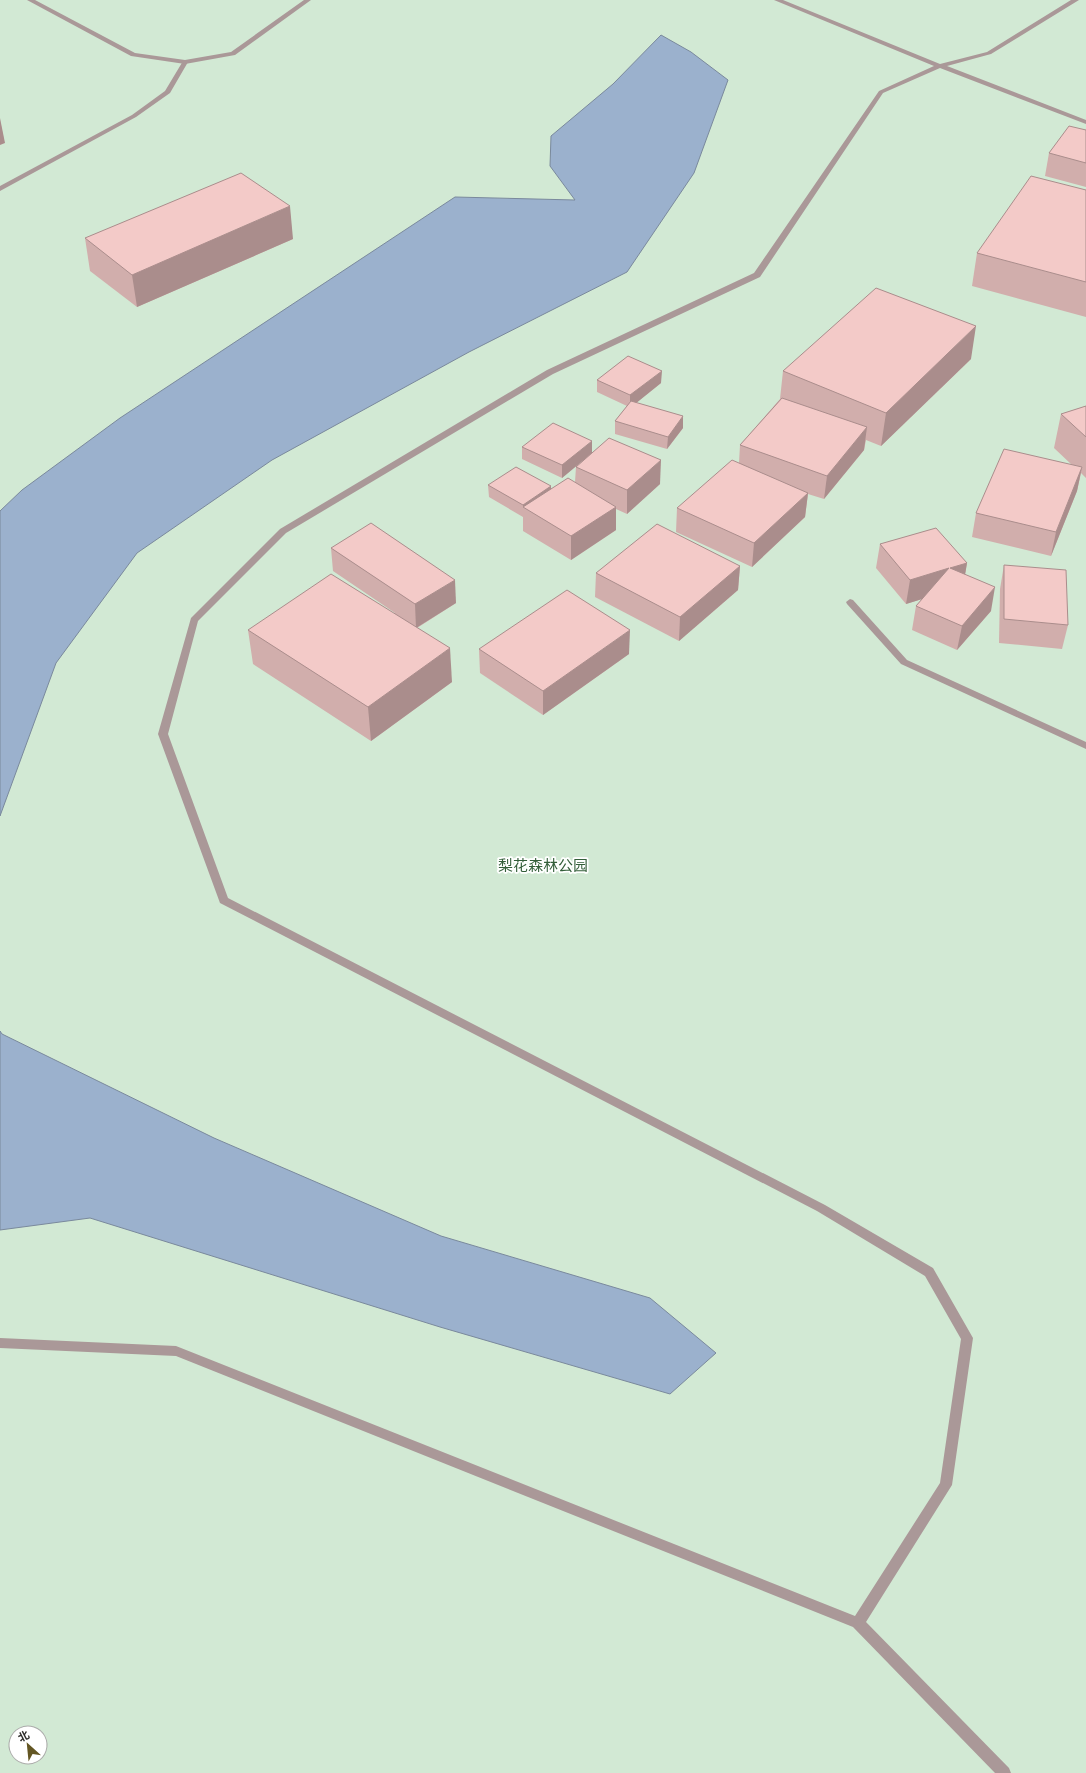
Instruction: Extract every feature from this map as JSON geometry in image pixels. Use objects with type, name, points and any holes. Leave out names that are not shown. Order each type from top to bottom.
[{"type":"street","points":[[30,0],[133,55],[185,62],[233,54],[308,0]]},
{"type":"street","points":[[777,0],[940,66],[1086,122]]},
{"type":"street","points":[[858,1623],[946,1486],[967,1338],[929,1272],[821,1208],[224,900],[163,734],[194,620],[283,530],[550,372],[757,275],[881,92],[940,66],[989,53],[1076,0]]},
{"type":"street","points":[[0,190],[134,116],[168,92],[185,62]]},
{"type":"street","points":[[850,602],[904,662],[1086,746]]},
{"type":"street","points":[[0,1343],[176,1351],[858,1623],[1004,1773]]},
{"type":"green space","name":"梨花森林公园","points":[[0,0],[1086,0],[1086,1773],[0,1773]]},
{"type":"water","points":[[661,35],[691,52],[728,80],[694,173],[627,272],[469,352],[272,460],[137,553],[56,663],[0,816],[0,511],[22,490],[120,418],[455,197],[575,200],[550,166],[551,136],[613,84]]},
{"type":"water","points":[[0,1031],[2,1034],[214,1138],[441,1236],[650,1298],[716,1353],[670,1394],[440,1327],[90,1218],[0,1230]]},
{"type":"building","points":[[1069,126],[1086,130],[1086,163],[1049,153]]},
{"type":"building","points":[[241,173],[290,206],[132,275],[85,238]]},
{"type":"building","points":[[1031,176],[1086,190],[1086,282],[977,253]]},
{"type":"building","points":[[876,288],[976,326],[886,413],[783,371]]},
{"type":"building","points":[[628,356],[662,371],[630,395],[597,380]]},
{"type":"building","points":[[782,398],[867,427],[827,476],[740,445]]},
{"type":"building","points":[[631,401],[683,416],[668,437],[615,421]]},
{"type":"building","points":[[1086,406],[1086,437],[1061,414]]},
{"type":"building","points":[[553,423],[592,441],[562,465],[522,447]]},
{"type":"building","points":[[609,438],[661,460],[627,490],[576,467]]},
{"type":"building","points":[[1004,449],[1082,467],[1056,532],[976,513]]},
{"type":"building","points":[[732,460],[808,493],[754,543],[677,508]]},
{"type":"building","points":[[516,467],[551,486],[523,505],[488,485]]},
{"type":"building","points":[[568,478],[616,507],[571,536],[523,507]]},
{"type":"building","points":[[371,523],[455,580],[415,604],[331,548]]},
{"type":"building","points":[[657,524],[740,566],[680,617],[596,573]]},
{"type":"building","points":[[936,528],[967,563],[950,568],[995,587],[962,626],[916,606],[949,568],[910,580],[880,544]]},
{"type":"building","points":[[1004,565],[1066,570],[1068,625],[1004,619]]},
{"type":"building","points":[[331,574],[450,648],[368,707],[248,630]]},
{"type":"building","points":[[567,590],[630,630],[543,691],[479,649]]}]
